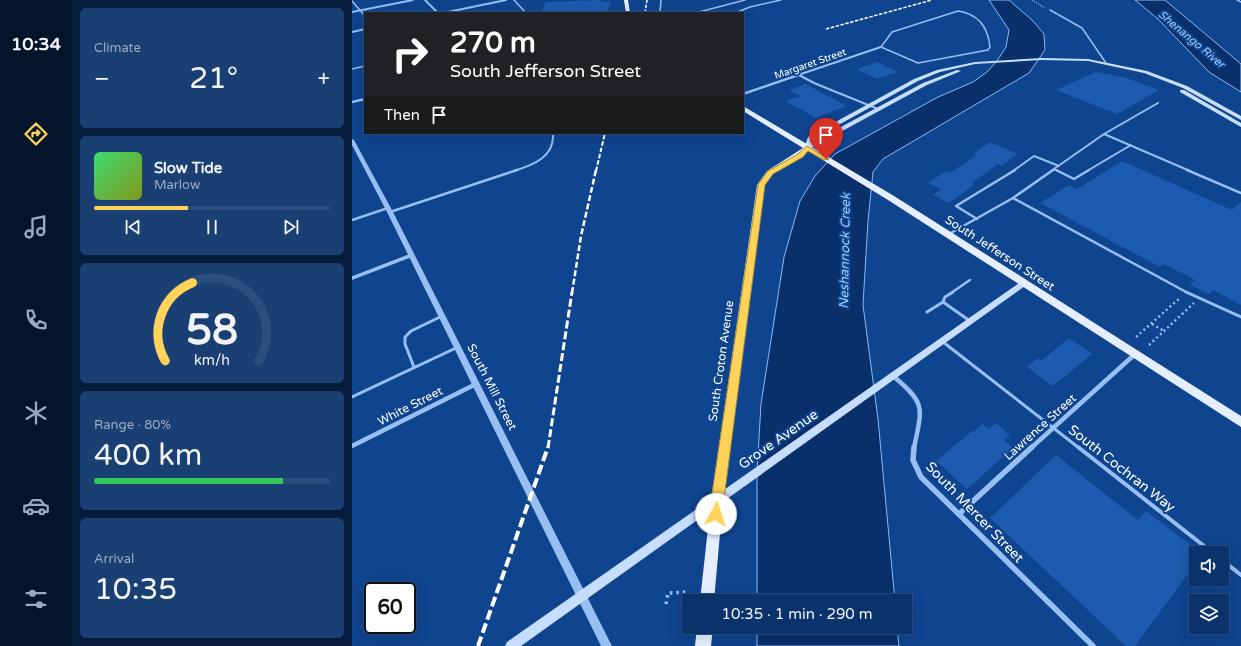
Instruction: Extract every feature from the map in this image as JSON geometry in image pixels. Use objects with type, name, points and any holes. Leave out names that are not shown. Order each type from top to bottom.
[{"type":"main road","points":[[626,0],[628,12]]},
{"type":"main road","points":[[807,148],[810,138],[916,80],[939,71],[964,65],[997,61],[1077,59],[1106,63],[1145,72],[1175,82],[1195,91],[1241,118]]},
{"type":"main road","points":[[807,148],[939,77],[961,70],[992,66],[1088,64],[1141,75],[1186,93],[1241,125]]},
{"type":"main road","name":"South Jefferson Street","points":[[744,109],[891,198],[1022,284],[1241,422]]},
{"type":"main road","name":"South Croton Avenue","points":[[708,594],[717,500],[761,185],[770,172],[801,155],[807,148]]},
{"type":"main road","name":"Grove Avenue","points":[[511,646],[1022,284]]},
{"type":"main road","points":[[703,646],[704,634]]},
{"type":"street","points":[[352,12],[413,0]]},
{"type":"street","points":[[425,0],[437,12]]},
{"type":"street","points":[[447,12],[506,0]]},
{"type":"street","points":[[352,32],[364,29]]},
{"type":"street","name":"Margaret Street","points":[[744,94],[881,47]]},
{"type":"street","points":[[352,102],[364,99]]},
{"type":"street","name":"South Mill Street","points":[[352,140],[412,255],[607,646]]},
{"type":"street","points":[[352,278],[412,255]]},
{"type":"street","name":"Lawrence Street","points":[[959,514],[1134,354]]},
{"type":"street","name":"South Mercer Street","points":[[893,375],[913,394],[921,408],[922,418],[913,456],[915,466],[921,477],[1093,646]]},
{"type":"street","name":"White Street","points":[[352,446],[476,384]]},
{"type":"lane","points":[[514,0],[525,12]]},
{"type":"lane","points":[[660,12],[661,0]]},
{"type":"lane","points":[[699,12],[745,0]]},
{"type":"lane","points":[[738,12],[750,7],[781,0]]},
{"type":"lane","points":[[1237,0],[1241,2]]},
{"type":"lane","points":[[352,1],[364,15]]},
{"type":"lane","points":[[1050,10],[1082,28],[1106,63]]},
{"type":"lane","points":[[958,11],[967,12],[976,16],[989,37],[990,47],[984,52],[944,57],[918,63],[881,47],[892,32],[958,11]]},
{"type":"lane","points":[[352,69],[364,66]]},
{"type":"lane","points":[[799,75],[879,109]]},
{"type":"lane","points":[[948,235],[1013,198],[1104,134],[1158,102]]},
{"type":"lane","points":[[352,220],[389,210],[532,165],[547,156],[554,139],[553,134]]},
{"type":"lane","points":[[1104,134],[1241,193]]},
{"type":"lane","points":[[1054,169],[1074,179],[1131,145]]},
{"type":"lane","points":[[977,219],[956,206],[1001,180],[1034,156],[1059,166]]},
{"type":"lane","points":[[1013,198],[1199,299],[1241,317]]},
{"type":"lane","points":[[927,312],[943,302],[945,297],[970,280]]},
{"type":"lane","points":[[943,302],[970,321]]},
{"type":"lane","points":[[414,367],[405,344],[405,337],[412,331],[442,316]]},
{"type":"lane","name":"South Cochran Way","points":[[941,341],[1204,546]]},
{"type":"lane","points":[[352,397],[458,347]]},
{"type":"lane","points":[[1229,566],[1241,575]]},
{"type":"path","points":[[1032,0],[1050,10]]},
{"type":"path","points":[[1136,337],[1187,292]]},
{"type":"path","points":[[1149,345],[1199,299]]},
{"type":"path","points":[[1152,324],[1164,331]]},
{"type":"path","points":[[666,604],[668,593],[686,592]]},
{"type":"water","name":"Neshannock Creek","points":[[989,0],[1009,0],[1033,21],[1044,34],[1045,50],[1029,73],[883,159],[873,172],[868,221],[863,305],[878,419],[894,594],[757,594],[757,472],[761,404],[784,257],[800,201],[815,176],[835,154],[938,97],[973,82],[987,72],[997,61],[1006,47],[1009,30]]},
{"type":"water","name":"Shenango River","points":[[1135,0],[1165,0],[1241,64],[1241,92],[1209,72],[1158,19]]},
{"type":"water","points":[[757,634],[898,634],[899,646],[757,646]]},
{"type":"building","points":[[601,0],[601,2],[611,2],[607,12],[541,12],[546,2]]},
{"type":"building","points":[[877,62],[898,72],[877,79],[857,69]]},
{"type":"building","points":[[1096,72],[1124,77],[1159,90],[1117,114],[1056,90]]},
{"type":"building","points":[[806,84],[846,106],[816,118],[786,101],[800,96],[789,90]]},
{"type":"building","points":[[990,142],[1018,154],[1001,166],[998,164],[972,183],[975,184],[949,203],[933,195],[941,189],[928,183],[946,171],[950,173],[977,155],[973,154]]},
{"type":"building","points":[[1122,161],[1232,210],[1241,202],[1241,305],[1213,290],[1209,294],[1190,285],[1195,280],[1164,264],[1160,267],[1040,203],[1069,185],[1077,189]]},
{"type":"building","points":[[1069,338],[1092,354],[1053,386],[1027,367],[1038,358],[1041,361]]},
{"type":"building","points":[[996,423],[1010,435],[1004,440],[1013,448],[967,489],[936,461],[972,431],[973,432],[983,424],[989,429]]},
{"type":"building","points":[[1056,455],[1138,520],[1146,511],[1192,546],[1189,546],[1189,573],[1135,646],[1126,646],[990,518]]},
{"type":"railway","points":[[645,12],[647,0]]},
{"type":"railway","points":[[826,29],[932,0]]},
{"type":"railway","points":[[596,171],[605,134]]},
{"type":"railway","points":[[572,293],[581,236],[596,170]]},
{"type":"railway","points":[[548,448],[572,292]]},
{"type":"railway","points":[[478,646],[548,447]]},
{"type":"route","points":[[716,514],[761,185],[770,172],[801,155],[807,148],[826,159]]}]
